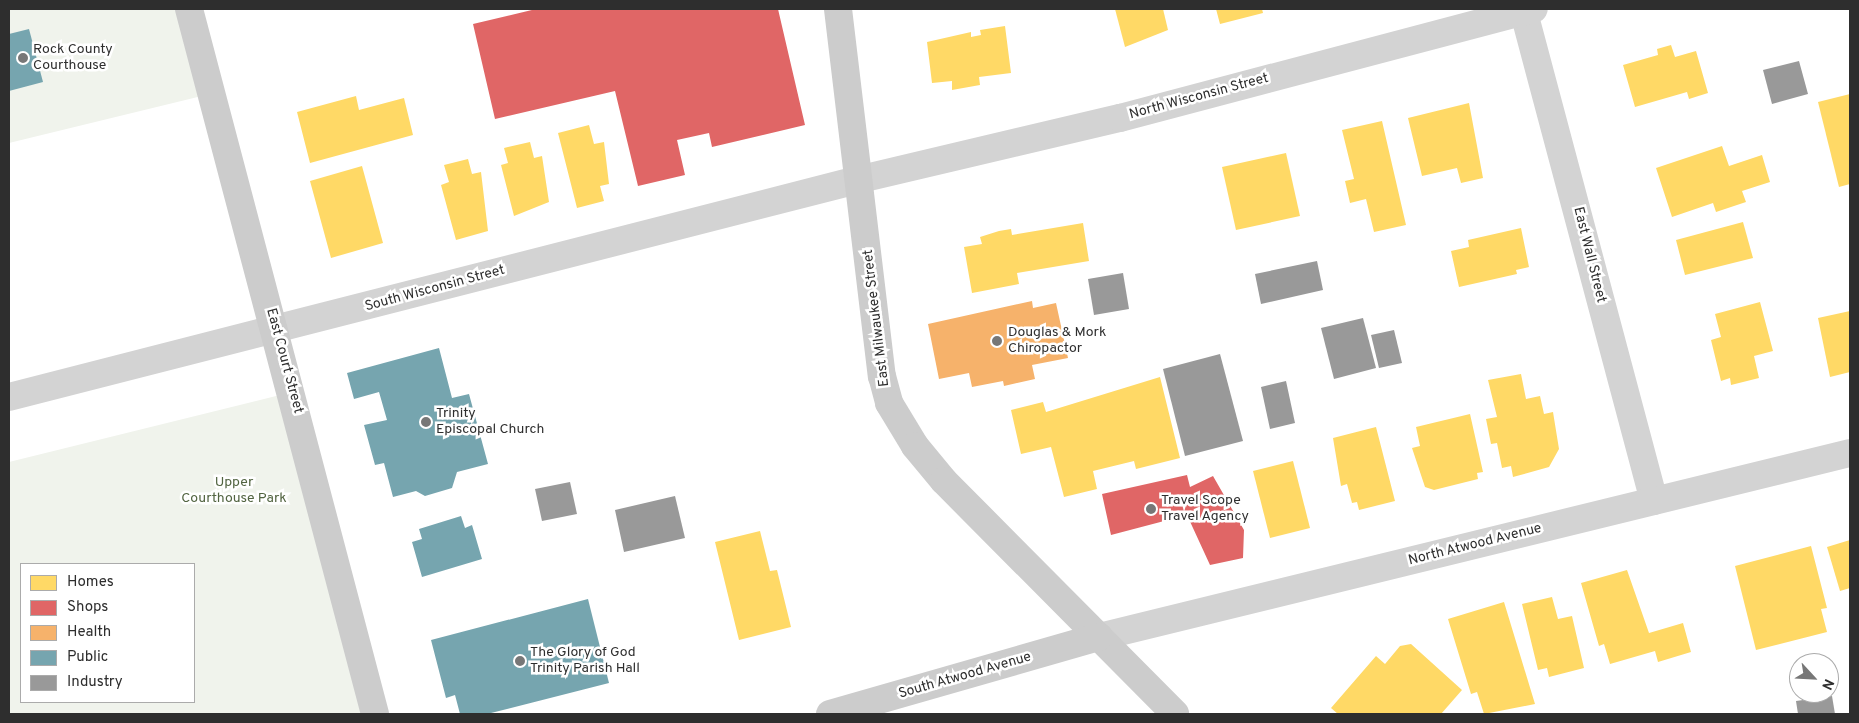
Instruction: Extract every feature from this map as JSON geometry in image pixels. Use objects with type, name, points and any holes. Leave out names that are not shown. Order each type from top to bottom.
[{"type":"main road","name":"East Court Street","points":[[188,9],[276,330],[375,714]]},
{"type":"main road","name":"East Milwaukee Street","points":[[838,9],[862,179],[882,376],[889,403],[915,446],[944,480],[1099,637],[1167,710]]},
{"type":"main road","name":"South Atwood Avenue","points":[[830,714],[1099,637]]},
{"type":"street","name":"North Wisconsin Street","points":[[862,179],[1120,118],[1527,10]]},
{"type":"street","name":"East Wall Street","points":[[1527,10],[1654,501]]},
{"type":"street","name":"South Wisconsin Street","points":[[9,397],[862,179]]},
{"type":"street","name":"North Atwood Avenue","points":[[1099,637],[1850,453]]},
{"type":"green space","points":[[9,9],[189,9],[210,94],[9,143]]},
{"type":"green space","name":"Upper Courthouse Park","points":[[292,392],[375,714],[9,714],[9,462]]},
{"type":"building: Homes","points":[[1115,9],[1163,9],[1168,30],[1125,47]]},
{"type":"building: Homes","points":[[1216,9],[1262,9],[1263,13],[1220,24]]},
{"type":"building: Homes","points":[[1005,26],[1011,73],[979,77],[980,85],[952,90],[952,81],[932,83],[927,42],[971,32],[971,37],[981,35],[980,30]]},
{"type":"building: Homes","points":[[1671,45],[1675,57],[1696,51],[1708,93],[1689,99],[1687,92],[1635,107],[1623,65],[1658,55],[1657,49]]},
{"type":"building: Homes","points":[[1850,94],[1850,184],[1839,187],[1818,102]]},
{"type":"building: Homes","points":[[356,96],[359,110],[404,98],[413,135],[310,163],[297,112]]},
{"type":"building: Homes","points":[[1469,103],[1483,178],[1461,183],[1457,168],[1422,176],[1408,118]]},
{"type":"building: Homes","points":[[1382,121],[1406,225],[1374,232],[1366,199],[1350,203],[1345,181],[1354,179],[1342,130]]},
{"type":"building: Homes","points":[[589,125],[594,144],[604,142],[609,184],[600,186],[604,201],[577,208],[558,133]]},
{"type":"building: Homes","points":[[530,142],[534,158],[542,156],[549,202],[514,216],[501,165],[508,163],[504,148]]},
{"type":"building: Homes","points":[[1722,146],[1729,166],[1762,155],[1770,182],[1742,191],[1746,202],[1716,212],[1713,203],[1672,217],[1656,168]]},
{"type":"building: Homes","points":[[1286,153],[1300,216],[1236,230],[1222,167]]},
{"type":"building: Homes","points":[[468,159],[472,174],[481,172],[488,231],[456,240],[441,185],[449,182],[444,165]]},
{"type":"building: Homes","points":[[362,166],[383,243],[331,258],[310,181]]},
{"type":"building: Homes","points":[[1743,222],[1753,258],[1685,275],[1676,240]]},
{"type":"building: Homes","points":[[1083,223],[1089,261],[1017,273],[1019,284],[972,293],[964,247],[982,244],[980,237],[999,231],[1011,229],[1012,235]]},
{"type":"building: Homes","points":[[1521,228],[1529,267],[1516,270],[1517,274],[1459,287],[1451,251],[1469,247],[1468,240]]},
{"type":"building: Homes","points":[[1760,302],[1773,351],[1754,356],[1759,378],[1731,385],[1730,378],[1721,381],[1711,340],[1721,337],[1715,314]]},
{"type":"building: Homes","points":[[1850,311],[1850,372],[1830,377],[1818,318]]},
{"type":"building: Homes","points":[[1521,374],[1526,399],[1540,396],[1544,414],[1553,412],[1559,449],[1549,467],[1513,477],[1511,466],[1502,468],[1497,443],[1491,444],[1486,419],[1497,417],[1488,380]]},
{"type":"building: Homes","points":[[1160,377],[1180,458],[1136,469],[1134,461],[1093,471],[1097,489],[1064,497],[1051,447],[1021,454],[1011,410],[1043,402],[1046,412]]},
{"type":"building: Homes","points":[[1470,414],[1483,472],[1477,473],[1478,479],[1434,490],[1425,487],[1412,448],[1420,446],[1416,427]]},
{"type":"building: Homes","points":[[1376,427],[1395,501],[1359,510],[1357,502],[1352,503],[1347,484],[1341,486],[1333,438]]},
{"type":"building: Homes","points":[[1293,461],[1310,528],[1270,538],[1253,471]]},
{"type":"building: Homes","points":[[760,531],[770,571],[777,570],[791,627],[739,640],[715,542]]},
{"type":"building: Homes","points":[[1850,540],[1850,588],[1840,591],[1827,547]]},
{"type":"building: Homes","points":[[1811,546],[1827,608],[1821,609],[1827,632],[1756,650],[1735,566]]},
{"type":"building: Homes","points":[[1627,570],[1649,633],[1683,623],[1691,652],[1658,662],[1655,651],[1610,664],[1604,644],[1599,646],[1581,583]]},
{"type":"building: Homes","points":[[1552,597],[1558,619],[1572,616],[1584,668],[1549,677],[1547,668],[1538,670],[1522,604]]},
{"type":"building: Homes","points":[[1504,602],[1535,704],[1484,714],[1477,692],[1471,694],[1448,619]]},
{"type":"building: Homes","points":[[1411,644],[1462,690],[1441,714],[1338,714],[1331,708],[1376,656],[1385,664],[1400,646]]},
{"type":"building: Shops","points":[[536,9],[778,9],[805,125],[712,147],[709,133],[677,140],[685,175],[638,186],[615,91],[495,119],[473,24]]},
{"type":"building: Shops","points":[[1187,475],[1190,487],[1213,476],[1244,530],[1243,558],[1210,565],[1187,515],[1111,535],[1102,494]]},
{"type":"building: Health","name":"Douglas & Mork Chiropactor","points":[[1032,301],[1033,308],[1056,303],[1068,358],[1032,365],[1035,379],[1004,386],[1003,381],[972,387],[969,373],[939,379],[928,324]]},
{"type":"building: Public","name":"Rock County Courthouse","points":[[29,29],[43,82],[9,91],[9,34]]},
{"type":"building: Public","name":"Trinity Episcopal Church","points":[[439,348],[452,398],[469,394],[488,464],[457,472],[452,488],[425,496],[416,491],[393,497],[384,463],[375,465],[364,425],[387,420],[379,392],[354,399],[347,373]]},
{"type":"building: Public","points":[[461,516],[465,528],[472,525],[482,559],[422,577],[412,542],[422,539],[419,529]]},
{"type":"building: Public","name":"The Glory of God Trinity Parish Hall","points":[[588,599],[609,683],[487,714],[460,714],[455,695],[446,698],[431,640]]},
{"type":"building: Industry","points":[[1799,61],[1808,94],[1772,104],[1763,70]]},
{"type":"building: Industry","points":[[1317,261],[1323,290],[1261,304],[1255,274]]},
{"type":"building: Industry","points":[[1123,273],[1129,309],[1094,315],[1088,279]]},
{"type":"building: Industry","points":[[1363,318],[1376,368],[1334,379],[1321,328]]},
{"type":"building: Industry","points":[[1394,330],[1402,363],[1379,368],[1371,335]]},
{"type":"building: Industry","points":[[1220,354],[1243,441],[1185,456],[1163,369]]},
{"type":"building: Industry","points":[[1286,381],[1295,423],[1270,429],[1261,387]]},
{"type":"building: Industry","points":[[570,482],[577,514],[542,521],[535,489]]},
{"type":"building: Industry","points":[[675,496],[685,538],[624,552],[615,510]]},
{"type":"building: Industry","points":[[1796,703],[1833,703],[1835,714],[1798,714]]},
{"type":"place","name":"Rock County Courthouse","points":[[23,58]]},
{"type":"place","name":"Douglas & Mork Chiropactor","points":[[997,341]]},
{"type":"place","name":"Trinity Episcopal Church","points":[[426,422]]},
{"type":"place","name":"Travel Scope Travel Agency","points":[[1151,509]]},
{"type":"place","name":"The Glory of God Trinity Parish Hall","points":[[520,661]]}]
